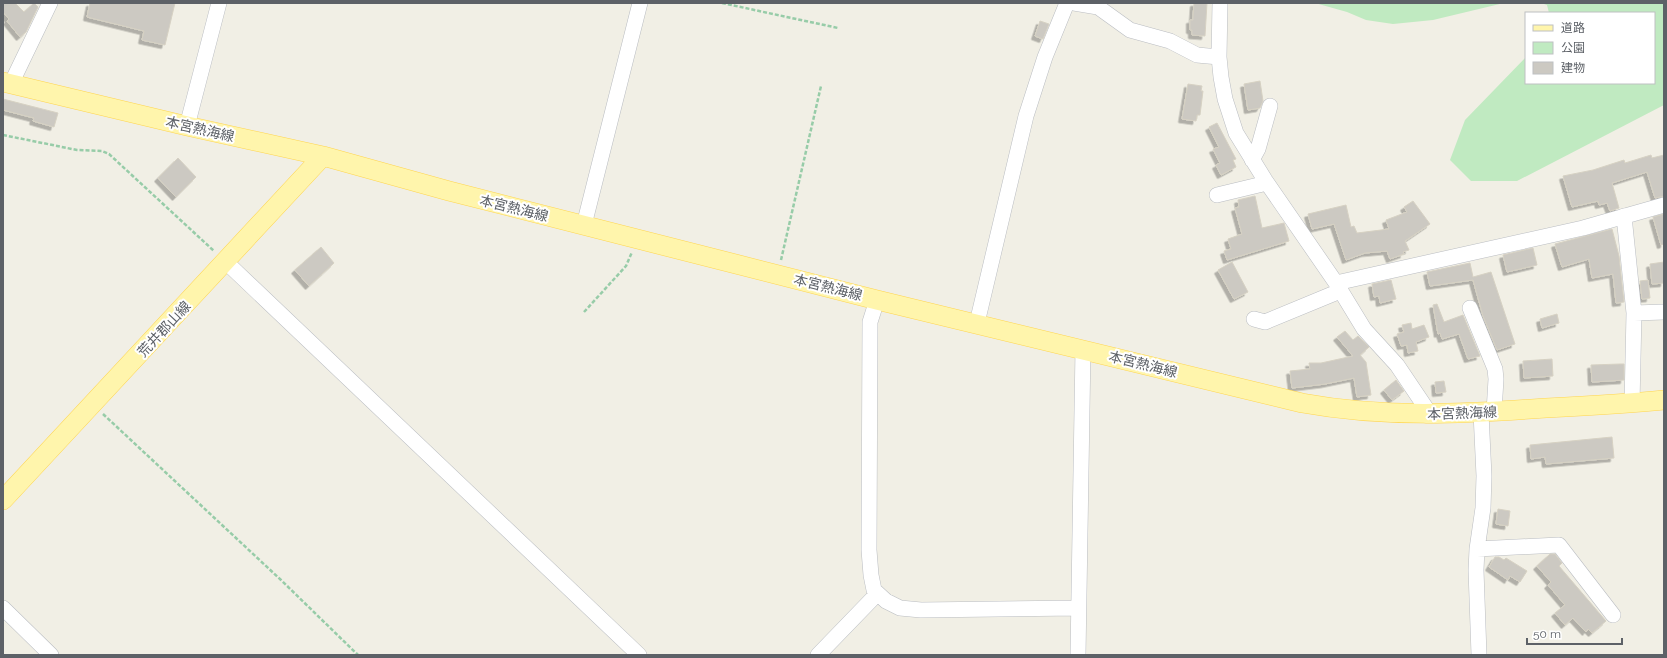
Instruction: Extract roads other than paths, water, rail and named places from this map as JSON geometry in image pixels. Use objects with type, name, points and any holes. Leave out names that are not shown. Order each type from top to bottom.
[{"type":"main road","name":"本宮熱海線","points":[[7,83],[187,126],[323,156],[449,191],[876,300],[977,323],[1199,379],[1326,407],[1352,411],[1430,414],[1632,404],[1664,400]]},
{"type":"main road","name":"荒井郡山線","points":[[3,500],[323,156]]},
{"type":"street","points":[[7,83],[50,3]]},
{"type":"street","points":[[187,126],[219,3]]},
{"type":"street","points":[[584,225],[640,3]]},
{"type":"street","points":[[977,323],[1026,116],[1045,57],[1067,3]]},
{"type":"street","points":[[1074,3],[1098,8],[1130,30],[1170,41],[1197,55],[1219,58]]},
{"type":"street","points":[[1220,3],[1219,58],[1225,99],[1236,133],[1267,183],[1338,287],[1364,329],[1397,365],[1430,414]]},
{"type":"street","points":[[1252,160],[1258,149],[1270,106]]},
{"type":"street","points":[[1217,195],[1267,183]]},
{"type":"street","points":[[1254,319],[1265,322],[1338,287],[1583,228],[1664,205]]},
{"type":"street","points":[[1624,216],[1634,313],[1632,404]]},
{"type":"street","points":[[226,262],[639,655]]},
{"type":"street","points":[[876,300],[870,322],[869,550],[871,575],[877,594],[886,601],[900,608],[921,610],[1078,608]]},
{"type":"street","points":[[1470,308],[1495,369],[1496,379],[1488,412],[1483,508],[1477,549],[1479,655]]},
{"type":"street","points":[[1634,313],[1664,312]]},
{"type":"street","points":[[1078,655],[1083,349]]},
{"type":"street","points":[[1477,549],[1559,545],[1613,615]]},
{"type":"street","points":[[818,655],[877,594]]},
{"type":"street","points":[[3,608],[51,655]]}]
